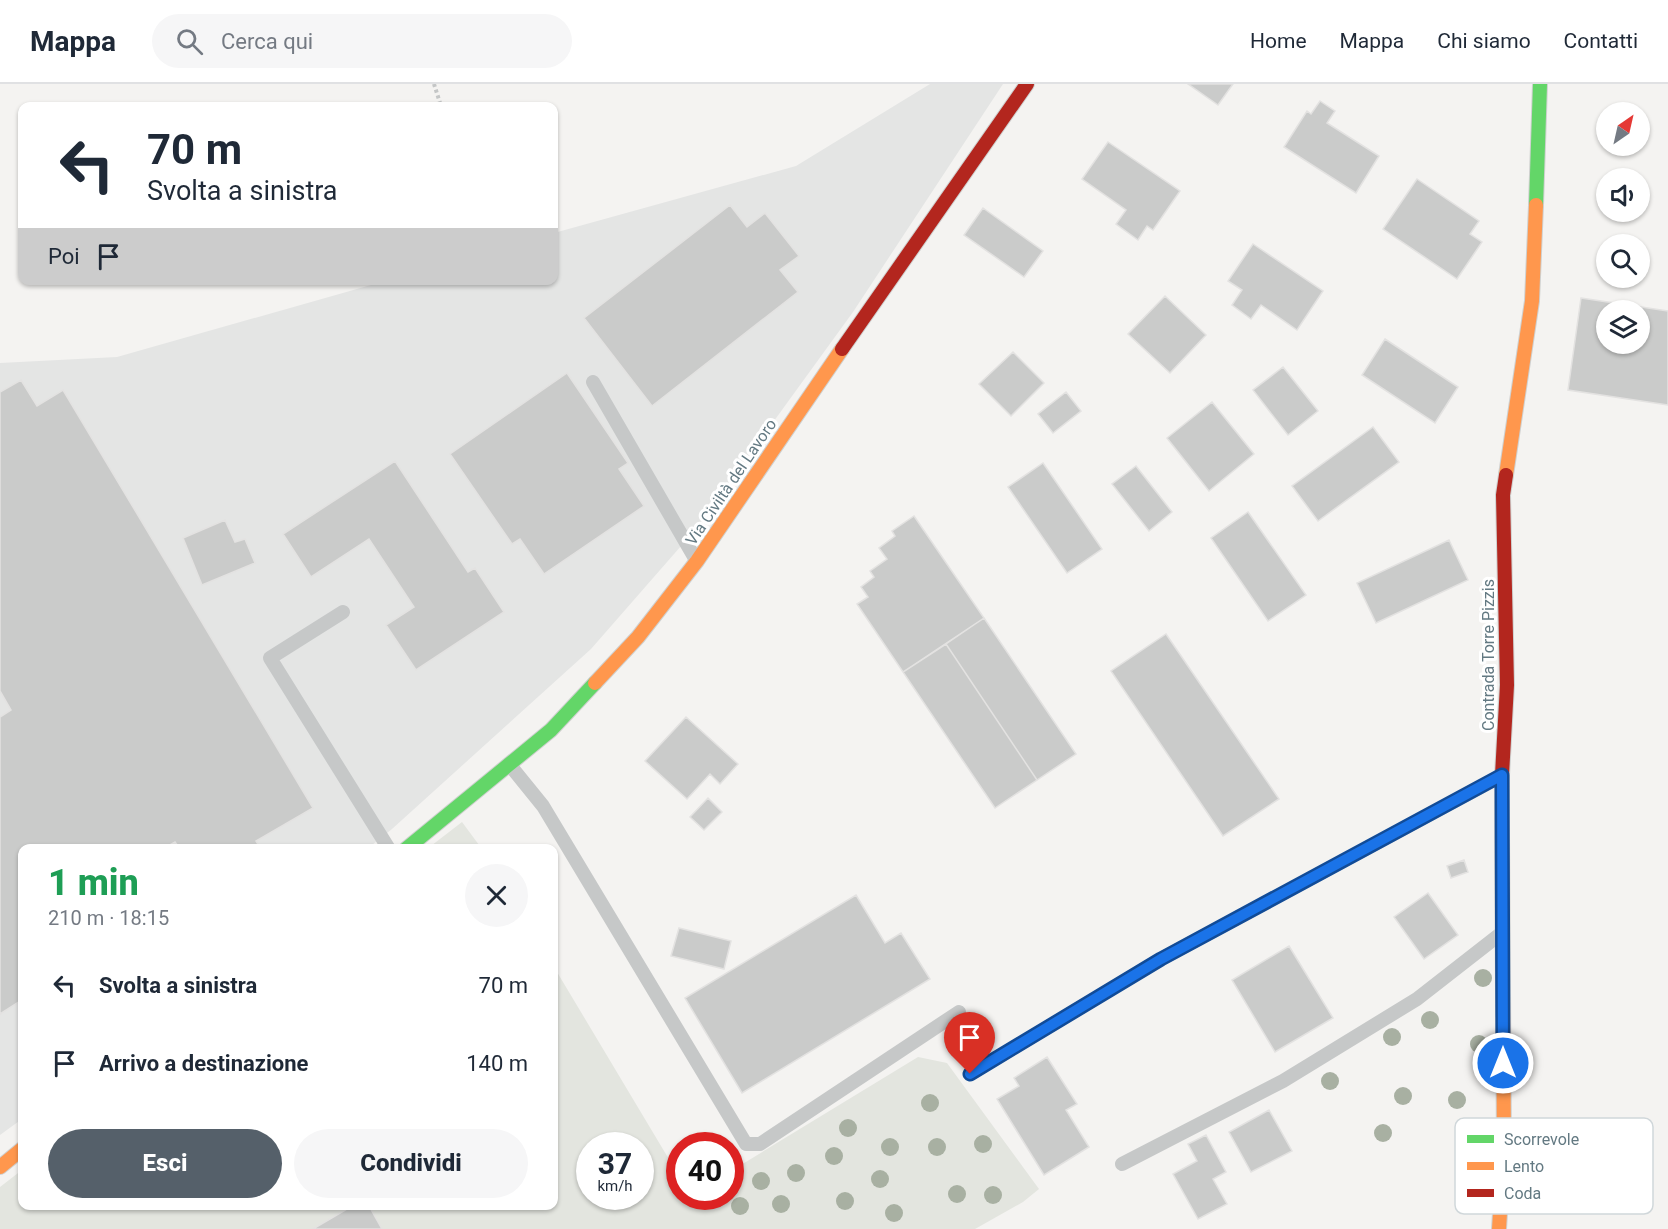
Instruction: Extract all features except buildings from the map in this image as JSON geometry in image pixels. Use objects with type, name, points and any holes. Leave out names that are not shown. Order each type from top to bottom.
[{"type":"street","name":"Via Civiltà del Lavoro","points":[[412,844],[551,730],[622,654],[697,561],[856,328],[1027,84]]},
{"type":"street","name":"Contrada Torre Pizzis","points":[[1504,1118],[1502,775],[1507,686],[1503,495],[1532,301],[1540,84]]},
{"type":"street","points":[[0,1167],[18,1152]]},
{"type":"street","name":"Contrada Torre Pizzis","points":[[1499,1229],[1500,1214]]},
{"type":"lane","points":[[593,382],[697,561]]},
{"type":"lane","points":[[344,612],[270,658],[386,844]]},
{"type":"lane","points":[[509,764],[543,806],[746,1144],[760,1144],[959,1012]]},
{"type":"lane","points":[[970,1074],[1161,959],[1502,775]]},
{"type":"lane","points":[[1122,1164],[1283,1081],[1417,999],[1503,932]]},
{"type":"path","points":[[434,84],[440,102]]},
{"type":"shaded area","points":[[930,84],[1003,84],[853,312],[695,530],[591,649],[373,844],[18,844],[18,1122],[0,1135],[0,363],[117,357],[371,285],[558,285],[558,232],[796,166]]},
{"type":"shaded area","points":[[462,822],[478,844],[433,844]]},
{"type":"shaded area","points":[[558,974],[653,1132],[576,1132],[576,1210],[654,1210],[654,1134],[666,1154],[666,1210],[744,1210],[744,1163],[918,1057],[947,1063],[1039,1189],[1023,1202],[975,1229],[0,1229],[0,1187],[18,1173],[18,1210],[558,1210]]},
{"type":"traffic: fast","points":[[1536,205],[1540,84]]},
{"type":"traffic: fast","points":[[412,844],[551,730],[595,683]]},
{"type":"traffic: slow","points":[[1506,475],[1532,301],[1536,205]]},
{"type":"traffic: slow","points":[[595,683],[638,637],[697,561],[842,349]]},
{"type":"traffic: slow","points":[[1502,836],[1504,1118]]},
{"type":"traffic: slow","points":[[0,1167],[18,1152]]},
{"type":"traffic: slow","points":[[1499,1229],[1500,1214]]},
{"type":"traffic: jam","points":[[842,349],[1027,84]]},
{"type":"traffic: jam","points":[[1502,836],[1502,775],[1507,685],[1503,495],[1506,475]]},
{"type":"route","points":[[970,1074],[1161,959],[1502,775],[1503,1063]]}]
